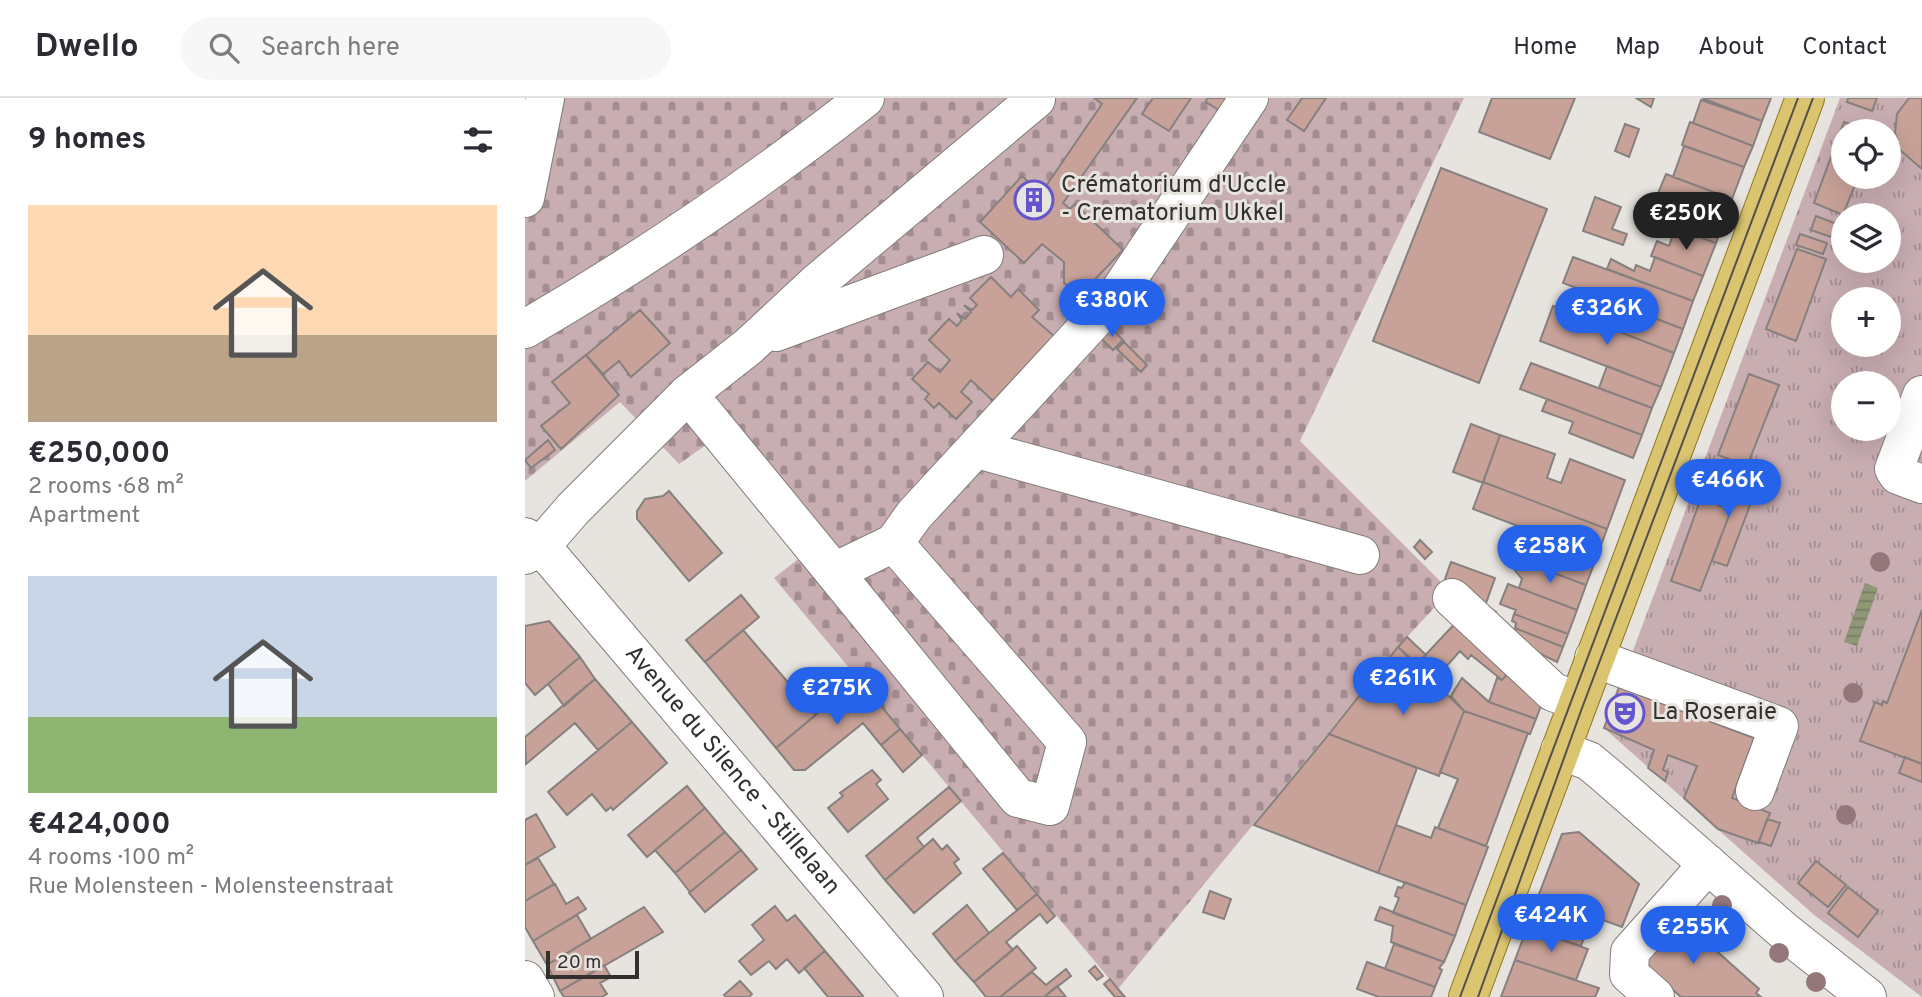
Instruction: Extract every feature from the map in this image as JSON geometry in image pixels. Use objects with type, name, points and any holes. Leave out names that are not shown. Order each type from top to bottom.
[{"type":"main road","points":[[1468,997],[1805,98]]},
{"type":"street","points":[[525,198],[545,98]]},
{"type":"street","points":[[525,329],[626,270],[778,167],[865,98]]},
{"type":"street","points":[[530,546],[573,509],[688,394],[749,346],[819,281],[1036,99]]},
{"type":"street","points":[[834,572],[894,543],[914,516],[1117,295],[1248,100]]},
{"type":"street","points":[[749,346],[792,324],[984,254]]},
{"type":"street","points":[[688,394],[1019,798],[1050,806],[1067,742],[894,543]]},
{"type":"street","points":[[1922,394],[1894,469],[1898,475],[1922,484]]},
{"type":"street","points":[[977,449],[1360,555]]},
{"type":"street","name":"Avenue du Silence - Stillelaan","points":[[530,546],[924,997]]},
{"type":"street","points":[[1452,597],[1553,692],[1578,701]]},
{"type":"street","points":[[1594,658],[1779,726],[1755,791]]},
{"type":"street","points":[[1560,750],[1598,768],[1708,864],[1845,990]]},
{"type":"street","points":[[1655,997],[1629,974],[1630,952],[1708,864]]},
{"type":"street","points":[[525,980],[535,997]]},
{"type":"green space","points":[[525,98],[1464,98],[1300,441],[1450,591],[1407,637],[1118,989],[774,578],[802,556],[706,445],[679,464],[620,402],[525,481]]},
{"type":"green space","name":"La Roseraie","points":[[1840,98],[1922,98],[1922,997],[1813,914],[1604,728],[1831,122],[1831,189],[1901,189],[1901,119],[1832,119]]},
{"type":"shaded area","points":[[1865,583],[1878,588],[1857,646],[1844,642]]},
{"type":"building","name":"Crématorium d'Uccle - Crematorium Ukkel","points":[[1094,98],[1137,98],[1063,203],[1070,209],[1075,204],[1123,250],[1079,296],[1064,283],[1064,262],[1042,244],[1024,263],[980,222],[1022,176],[1034,187],[1046,186],[1102,104]]},
{"type":"building","points":[[1153,98],[1191,98],[1169,131],[1142,114]]},
{"type":"building","name":"Crématorium d'Uccle - Crematorium Ukkel","points":[[1207,98],[1229,98],[1220,111],[1206,102]]},
{"type":"building","points":[[1302,98],[1326,98],[1304,131],[1287,120]]},
{"type":"building","points":[[1492,98],[1575,98],[1550,159],[1479,132]]},
{"type":"building","points":[[1636,98],[1654,98],[1651,107]]},
{"type":"building","points":[[1702,98],[1771,98],[1762,121]]},
{"type":"building","points":[[1848,98],[1877,98],[1872,111],[1847,102]]},
{"type":"building","points":[[1909,98],[1922,98],[1922,169],[1901,151],[1901,119],[1896,119],[1897,114]]},
{"type":"building","points":[[1701,100],[1762,121],[1753,146],[1693,123]]},
{"type":"building","points":[[1690,122],[1753,146],[1744,167],[1682,145]]},
{"type":"building","points":[[1625,124],[1639,129],[1629,157],[1615,151]]},
{"type":"building","points":[[1684,146],[1744,167],[1732,199],[1673,177]]},
{"type":"building","points":[[1831,157],[1831,189],[1853,189],[1848,203],[1831,203],[1831,210],[1814,203]]},
{"type":"building","points":[[1441,168],[1547,209],[1479,383],[1373,341]]},
{"type":"building","points":[[1666,174],[1732,199],[1724,220],[1657,196]]},
{"type":"building","points":[[1595,197],[1621,207],[1612,229],[1627,234],[1623,245],[1583,231]]},
{"type":"building","points":[[1666,199],[1724,220],[1716,243],[1656,221]]},
{"type":"building","points":[[1816,216],[1831,222],[1831,237],[1811,230]]},
{"type":"building","points":[[1675,228],[1716,243],[1703,276],[1651,256],[1657,241],[1669,246]]},
{"type":"building","points":[[1800,234],[1827,243],[1823,254],[1796,245]]},
{"type":"building","points":[[1797,249],[1826,259],[1796,341],[1766,329]]},
{"type":"building","points":[[1573,257],[1693,301],[1683,329],[1563,283]]},
{"type":"building","points":[[1655,257],[1703,276],[1693,301],[1607,269],[1611,259],[1634,271],[1636,265],[1650,271]]},
{"type":"building","points":[[991,277],[1011,297],[1018,289],[1039,310],[1032,317],[1054,336],[993,401],[971,380],[961,392],[972,402],[956,419],[939,403],[934,408],[925,399],[929,394],[912,379],[928,362],[940,372],[950,360],[929,340],[949,319],[957,326],[962,320],[957,313],[965,319],[971,312],[964,305],[972,310],[977,305],[970,298]]},
{"type":"building","points":[[1620,305],[1683,329],[1674,353],[1602,325],[1609,309],[1618,312]]},
{"type":"building","points":[[1553,306],[1674,353],[1661,387],[1540,341]]},
{"type":"building","points":[[640,310],[670,343],[631,377],[619,361],[603,374],[586,355]]},
{"type":"building","points":[[1110,327],[1123,340],[1113,350],[1101,338]]},
{"type":"building","points":[[1124,342],[1147,365],[1141,372],[1117,349]]},
{"type":"building","points":[[586,355],[619,395],[561,449],[541,426],[570,403],[552,382]]},
{"type":"building","points":[[1531,363],[1652,408],[1642,435],[1520,389]]},
{"type":"building","points":[[1607,366],[1661,387],[1652,408],[1599,388]]},
{"type":"building","points":[[1749,374],[1779,385],[1747,466],[1718,455]]},
{"type":"building","points":[[1547,399],[1642,435],[1633,458],[1569,433],[1573,422],[1542,411]]},
{"type":"building","points":[[1471,424],[1500,435],[1483,483],[1453,472]]},
{"type":"building","points":[[1500,435],[1555,454],[1547,478],[1561,483],[1570,459],[1625,480],[1607,529],[1483,482]]},
{"type":"building","points":[[548,440],[555,450],[531,468],[525,460]]},
{"type":"building","points":[[1483,482],[1607,529],[1597,556],[1473,509]]},
{"type":"building","points":[[1707,483],[1752,500],[1727,566],[1712,561],[1731,510],[1701,498]]},
{"type":"building","points":[[669,491],[722,553],[689,581],[637,519],[637,511],[645,499],[663,496]]},
{"type":"building","points":[[1701,498],[1731,510],[1700,591],[1671,581]]},
{"type":"building","points":[[1533,532],[1597,556],[1586,585],[1522,561]]},
{"type":"building","points":[[1420,540],[1432,552],[1425,559],[1414,547]]},
{"type":"building","points":[[1522,561],[1586,585],[1577,610],[1519,588],[1522,579],[1514,569]]},
{"type":"building","points":[[1451,562],[1495,578],[1485,606],[1496,612],[1492,621],[1445,579]]},
{"type":"building","points":[[1508,584],[1577,610],[1568,634],[1514,614],[1516,610],[1500,604]]},
{"type":"building","points":[[741,595],[759,617],[705,662],[686,640]]},
{"type":"building","points":[[1922,610],[1922,764],[1860,741],[1875,702],[1882,705],[1883,701],[1887,703]]},
{"type":"building","points":[[1514,614],[1568,634],[1563,647],[1515,628],[1516,623],[1512,621]]},
{"type":"building","points":[[1462,616],[1515,666],[1502,680],[1471,655],[1468,659],[1460,651],[1434,680],[1417,664]]},
{"type":"building","points":[[549,621],[580,657],[535,695],[525,683],[525,626]]},
{"type":"building","points":[[1515,628],[1563,647],[1557,662],[1511,639]]},
{"type":"building","points":[[743,630],[816,715],[776,748],[705,662]]},
{"type":"building","points":[[1407,637],[1426,655],[1417,664],[1398,647]]},
{"type":"building","points":[[1398,647],[1464,711],[1439,776],[1329,734]]},
{"type":"building","points":[[580,657],[595,679],[564,706],[548,684]]},
{"type":"building","points":[[1515,666],[1545,695],[1536,719],[1489,702],[1497,678],[1502,680]]},
{"type":"building","points":[[1462,678],[1489,702],[1536,719],[1530,734],[1464,711],[1451,696]]},
{"type":"building","points":[[595,679],[632,722],[598,750],[575,723],[526,764],[525,737]]},
{"type":"building","points":[[859,679],[900,729],[881,745],[863,723],[805,770],[794,770],[776,748]]},
{"type":"building","points":[[1619,687],[1754,738],[1732,798],[1770,813],[1758,843],[1718,829],[1684,798],[1697,766],[1668,755],[1663,770],[1668,772],[1665,781],[1648,768],[1654,750],[1604,728]]},
{"type":"building","points":[[1464,711],[1528,733],[1486,846],[1438,828],[1458,779],[1440,772]]},
{"type":"building","points":[[632,722],[667,763],[613,810],[611,807],[606,811],[592,794],[567,815],[548,792]]},
{"type":"building","points":[[900,729],[922,755],[903,772],[881,745]]},
{"type":"building","points":[[1329,734],[1417,768],[1378,873],[1254,825]]},
{"type":"building","points":[[1905,757],[1922,764],[1922,782],[1899,773]]},
{"type":"building","points":[[872,770],[881,780],[876,784],[888,799],[848,832],[828,808],[843,796],[840,793]]},
{"type":"building","points":[[687,786],[705,808],[647,857],[628,835]]},
{"type":"building","points":[[949,787],[961,801],[917,838],[924,847],[885,880],[866,856]]},
{"type":"building","points":[[705,808],[725,832],[675,873],[655,850]]},
{"type":"building","points":[[536,814],[555,847],[525,865],[525,820]]},
{"type":"building","points":[[1767,819],[1780,823],[1771,846],[1759,842]]},
{"type":"building","points":[[1396,825],[1431,838],[1435,827],[1488,847],[1466,905],[1378,873]]},
{"type":"building","points":[[725,832],[741,850],[690,892],[675,873]]},
{"type":"building","points":[[1579,832],[1639,884],[1622,927],[1538,897],[1562,834]]},
{"type":"building","points":[[933,839],[942,850],[947,845],[959,859],[954,863],[961,873],[914,913],[885,880]]},
{"type":"building","points":[[741,850],[757,869],[705,912],[689,893]]},
{"type":"building","points":[[1003,853],[1037,894],[1017,910],[983,869]]},
{"type":"building","points":[[538,858],[554,884],[525,901],[525,865]]},
{"type":"building","points":[[1816,861],[1846,885],[1828,907],[1798,883]]},
{"type":"building","points":[[1405,882],[1466,905],[1455,936],[1393,913],[1399,898],[1395,896],[1398,887],[1402,888]]},
{"type":"building","points":[[555,884],[566,904],[578,897],[586,909],[533,941],[525,927],[525,901]]},
{"type":"building","points":[[1848,887],[1878,911],[1858,937],[1828,913]]},
{"type":"building","points":[[1210,891],[1231,899],[1224,919],[1203,912]]},
{"type":"building","points":[[1037,894],[1055,916],[1047,923],[1040,914],[1006,942],[1013,950],[974,982],[955,961]]},
{"type":"building","points":[[1538,897],[1592,916],[1581,946],[1527,928]]},
{"type":"building","points":[[967,905],[989,933],[955,961],[933,934]]},
{"type":"building","points":[[775,906],[787,921],[795,915],[825,951],[799,973],[787,959],[776,969],[769,961],[751,975],[739,961],[764,940],[752,925]]},
{"type":"building","points":[[644,907],[663,932],[560,991],[547,965]]},
{"type":"building","points":[[1380,907],[1455,936],[1444,962],[1391,942],[1393,926],[1375,920]]},
{"type":"building","points":[[577,915],[591,939],[547,965],[533,941]]},
{"type":"building","points":[[1672,917],[1690,934],[1693,930],[1759,989],[1756,993],[1761,997],[1681,997],[1636,957]]},
{"type":"building","points":[[1527,928],[1588,949],[1576,980],[1515,960]]},
{"type":"building","points":[[1394,944],[1444,962],[1439,968],[1442,970],[1435,987],[1385,969]]},
{"type":"building","points":[[1017,946],[1036,968],[1000,997],[986,997],[974,982]]},
{"type":"building","points":[[825,951],[862,997],[828,997],[804,968]]},
{"type":"building","points":[[1515,960],[1599,988],[1595,997],[1501,997]]},
{"type":"building","points":[[1367,962],[1435,987],[1431,997],[1379,997],[1357,989]]},
{"type":"building","points":[[604,965],[611,977],[600,983],[607,994],[602,997],[564,997],[560,991]]},
{"type":"building","points":[[1095,966],[1103,976],[1097,980],[1089,971]]},
{"type":"building","points":[[1066,969],[1071,976],[1044,997],[1000,997],[1032,972],[1046,985]]},
{"type":"building","points":[[1110,979],[1125,997],[1115,997],[1104,984]]},
{"type":"building","points":[[740,981],[752,994],[749,997],[724,995]]},
{"type":"building","points":[[1057,986],[1066,997],[1044,997]]},
{"type":"tram line","points":[[1460,997],[1798,98]]},
{"type":"tram line","points":[[1478,997],[1582,708],[1813,98]]},
{"type":"place","name":"Crématorium d'Uccle - Crematorium Ukkel","points":[[1034,200]]},
{"type":"place","name":"La Roseraie","points":[[1625,713]]}]
